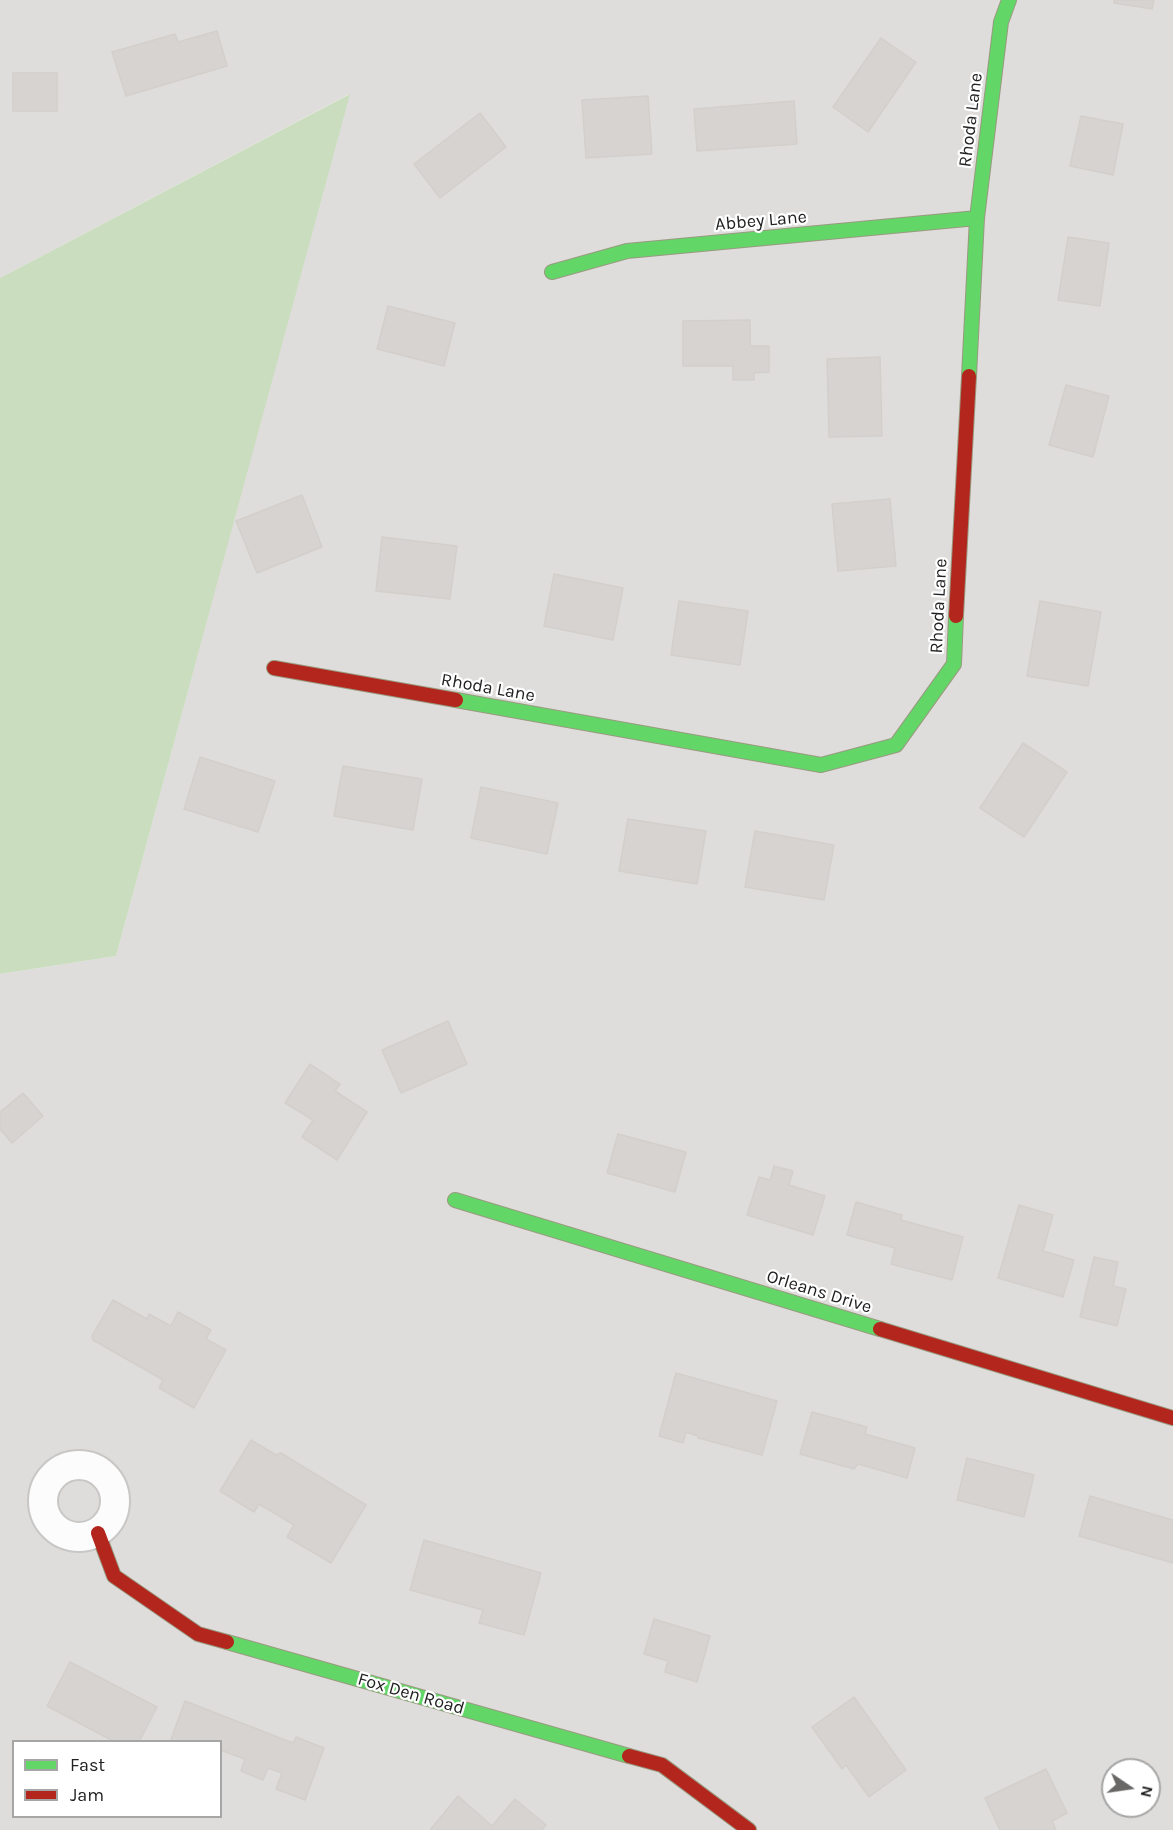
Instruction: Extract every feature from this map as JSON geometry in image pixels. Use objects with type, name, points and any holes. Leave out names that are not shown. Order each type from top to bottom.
[{"type":"street","name":"Rhoda Lane","points":[[274,668],[821,765],[896,745],[954,664],[976,218],[1001,22],[1008,0]]},
{"type":"street","name":"Abbey Lane","points":[[552,272],[627,251],[976,218]]},
{"type":"street","name":"Orleans Drive","points":[[455,1200],[1173,1418]]},
{"type":"street","name":"Fox Den Road","points":[[98,1533],[114,1576],[198,1634],[662,1765],[749,1830]]},
{"type":"shaded area","points":[[0,0],[1173,0],[1173,1830],[0,1830],[0,974],[116,956],[349,94],[0,278]]},
{"type":"green space","points":[[350,94],[116,956],[0,974],[0,278]]},
{"type":"building","points":[[1114,0],[1154,0],[1152,9],[1114,3]]},
{"type":"building","points":[[217,31],[227,66],[126,96],[112,52],[175,34],[178,42]]},
{"type":"building","points":[[881,38],[916,62],[868,132],[833,107]]},
{"type":"building","points":[[13,73],[57,73],[57,111],[13,111]]},
{"type":"building","points":[[648,96],[652,154],[586,158],[582,100]]},
{"type":"building","points":[[794,101],[797,144],[697,151],[694,109]]},
{"type":"building","points":[[480,113],[506,147],[440,198],[414,164]]},
{"type":"building","points":[[1081,116],[1123,124],[1113,175],[1070,166]]},
{"type":"building","points":[[1068,237],[1109,243],[1100,306],[1058,300]]},
{"type":"building","points":[[388,306],[455,323],[444,366],[377,349]]},
{"type":"building","points":[[750,320],[750,346],[769,346],[769,372],[754,373],[754,380],[733,380],[733,366],[683,366],[683,321]]},
{"type":"building","points":[[880,357],[882,436],[829,437],[827,359]]},
{"type":"building","points":[[1066,385],[1109,396],[1093,457],[1049,445]]},
{"type":"building","points":[[302,495],[322,547],[257,573],[236,521]]},
{"type":"building","points":[[890,499],[896,566],[838,571],[832,504]]},
{"type":"building","points":[[382,537],[457,546],[450,599],[376,591]]},
{"type":"building","points":[[554,574],[623,588],[613,640],[544,626]]},
{"type":"building","points":[[679,601],[748,611],[740,665],[671,655]]},
{"type":"building","points":[[1040,601],[1101,612],[1088,686],[1027,676]]},
{"type":"building","points":[[1023,743],[1067,772],[1024,837],[980,808]]},
{"type":"building","points":[[200,757],[275,781],[258,832],[184,809]]},
{"type":"building","points":[[343,766],[422,779],[413,830],[334,816]]},
{"type":"building","points":[[481,787],[558,803],[547,854],[471,838]]},
{"type":"building","points":[[628,819],[706,831],[697,884],[619,871]]},
{"type":"building","points":[[755,831],[834,845],[824,900],[745,887]]},
{"type":"building","points":[[448,1021],[467,1064],[401,1093],[382,1050]]},
{"type":"building","points":[[310,1064],[340,1084],[335,1091],[367,1112],[337,1160],[302,1137],[313,1120],[285,1103]]},
{"type":"building","points":[[23,1093],[43,1116],[12,1143],[0,1129],[0,1112]]},
{"type":"building","points":[[618,1134],[686,1152],[675,1192],[607,1173]]},
{"type":"building","points":[[774,1166],[793,1171],[789,1185],[825,1196],[813,1235],[747,1215],[759,1177],[770,1180]]},
{"type":"building","points":[[856,1202],[902,1215],[901,1220],[963,1237],[952,1280],[891,1264],[895,1248],[847,1235]]},
{"type":"building","points":[[1019,1205],[1053,1215],[1043,1251],[1074,1260],[1063,1297],[998,1278]]},
{"type":"building","points":[[1094,1257],[1118,1262],[1113,1286],[1126,1289],[1117,1326],[1080,1317]]},
{"type":"building","points":[[113,1300],[147,1319],[149,1314],[171,1326],[178,1312],[211,1330],[206,1339],[226,1350],[194,1408],[159,1388],[163,1380],[93,1340],[92,1336]]},
{"type":"building","points":[[676,1373],[777,1401],[762,1455],[698,1438],[686,1432],[683,1443],[659,1436]]},
{"type":"building","points":[[812,1412],[867,1427],[865,1434],[915,1448],[907,1478],[858,1464],[854,1469],[800,1454]]},
{"type":"building","points":[[251,1440],[276,1455],[281,1453],[366,1505],[331,1563],[287,1537],[294,1525],[259,1504],[254,1512],[220,1491]]},
{"type":"building","points":[[967,1458],[1034,1475],[1024,1517],[957,1500]]},
{"type":"building","points":[[1090,1496],[1173,1520],[1173,1563],[1079,1536]]},
{"type":"building","points":[[424,1540],[541,1573],[524,1635],[479,1623],[483,1610],[410,1590]]},
{"type":"building","points":[[654,1619],[710,1636],[697,1682],[665,1672],[668,1661],[644,1654]]},
{"type":"building","points":[[70,1662],[157,1707],[140,1740],[111,1740],[47,1706]]},
{"type":"building","points":[[854,1697],[906,1770],[869,1797],[846,1765],[842,1769],[812,1727]]},
{"type":"building","points":[[185,1701],[293,1743],[296,1737],[324,1748],[305,1800],[276,1789],[282,1773],[268,1768],[263,1780],[241,1771],[245,1759],[222,1751],[222,1740],[171,1740]]},
{"type":"building","points":[[1046,1769],[1067,1813],[1052,1821],[1056,1830],[1000,1830],[985,1798]]},
{"type":"building","points":[[458,1796],[492,1826],[515,1799],[546,1825],[542,1830],[430,1830]]},
{"type":"traffic: fast","points":[[969,376],[977,218],[1001,22],[1009,0]]},
{"type":"traffic: fast","points":[[552,272],[627,251],[977,218]]},
{"type":"traffic: fast","points":[[456,700],[821,765],[896,745],[954,664],[956,616]]},
{"type":"traffic: fast","points":[[455,1200],[880,1329]]},
{"type":"traffic: fast","points":[[227,1642],[629,1756]]},
{"type":"traffic: jam","points":[[956,616],[969,376]]},
{"type":"traffic: jam","points":[[274,668],[456,700]]},
{"type":"traffic: jam","points":[[880,1329],[1173,1418]]},
{"type":"traffic: jam","points":[[98,1533],[114,1576],[198,1634],[227,1642]]},
{"type":"traffic: jam","points":[[629,1756],[662,1765],[749,1830]]}]
